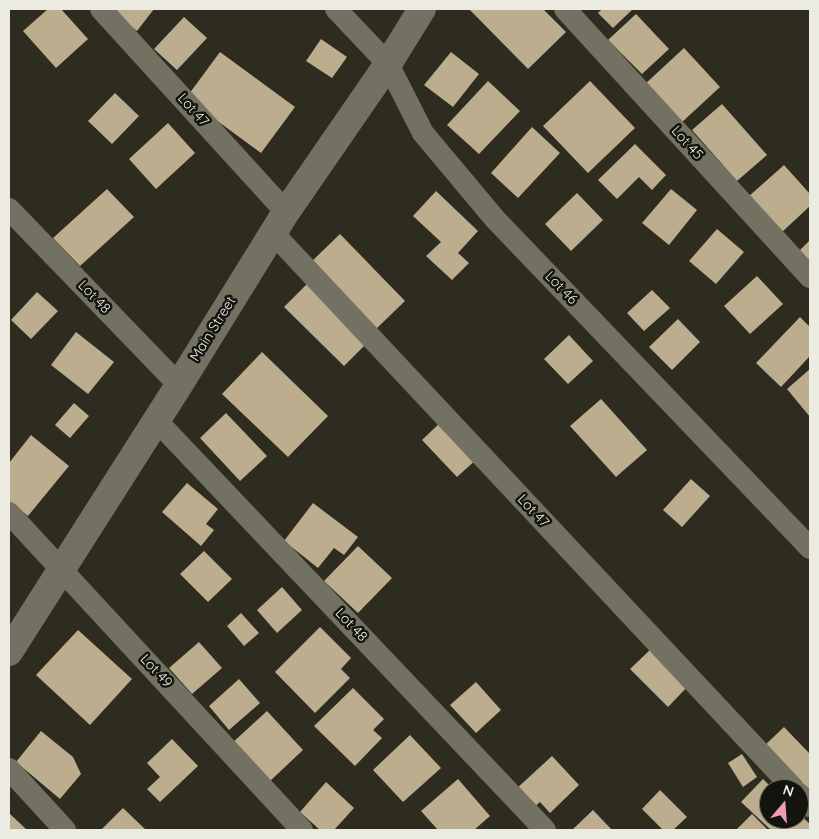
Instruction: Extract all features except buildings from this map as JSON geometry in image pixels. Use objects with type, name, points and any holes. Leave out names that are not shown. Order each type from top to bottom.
[{"type":"street","name":"Lot 47","points":[[101,9],[279,222],[785,779]]},
{"type":"street","name":"Lot 46","points":[[336,9],[388,64],[423,133],[495,219],[810,548]]},
{"type":"street","name":"Main Street","points":[[9,652],[157,421],[279,222],[388,64],[422,9]]},
{"type":"street","name":"Lot 45","points":[[565,9],[810,278]]},
{"type":"street","name":"Lot 48","points":[[9,209],[179,385]]},
{"type":"street","name":"Lot 48","points":[[157,421],[545,830]]},
{"type":"street","name":"Lot 49","points":[[9,513],[302,830]]},
{"type":"street","points":[[9,769],[65,830]]}]
